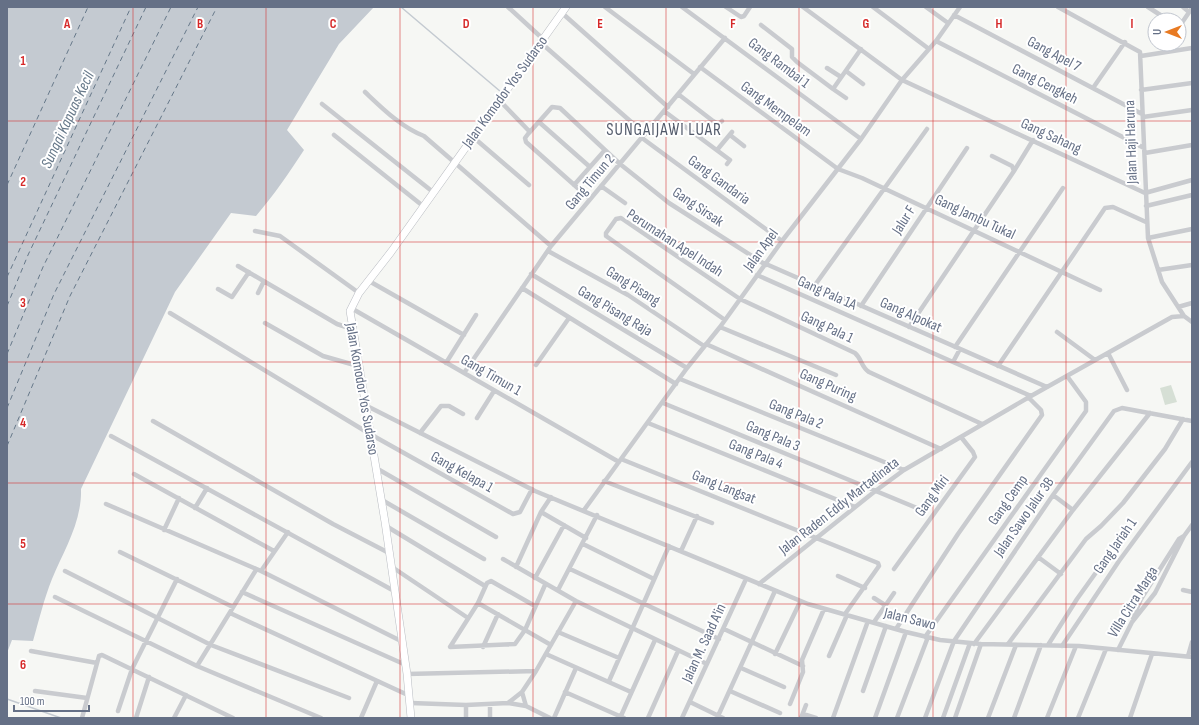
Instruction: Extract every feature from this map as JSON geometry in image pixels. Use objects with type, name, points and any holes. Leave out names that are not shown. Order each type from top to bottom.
[{"type":"street","name":"Gang Gandaria","points":[[508,7],[542,41],[644,136],[782,241]]},
{"type":"street","points":[[605,7],[694,74]]},
{"type":"street","name":"Gang Rambai 1","points":[[682,7],[861,139]]},
{"type":"street","points":[[726,7],[741,17],[744,16],[750,7]]},
{"type":"street","name":"Gang Sahang","points":[[804,7],[902,80],[1145,193]]},
{"type":"street","points":[[873,7],[929,49]]},
{"type":"street","points":[[926,7],[948,23]]},
{"type":"street","name":"Jalan Apel","points":[[584,510],[687,368],[720,327],[782,241],[861,139],[902,80],[936,41],[960,7]]},
{"type":"street","points":[[1058,7],[1125,42],[1138,50],[1141,56],[1192,48]]},
{"type":"street","points":[[1183,7],[1191,10]]},
{"type":"street","name":"Jalan Komodor Yos Sudarso","points":[[411,718],[403,642],[382,500],[349,317],[351,308],[359,293],[564,10]]},
{"type":"street","points":[[564,10],[668,107]]},
{"type":"street","name":"Gang Apel 7","points":[[954,15],[1093,88],[1142,116]]},
{"type":"street","points":[[761,25],[793,50],[792,57],[797,62],[846,98]]},
{"type":"street","name":"Gang Timun 2","points":[[464,373],[551,246],[644,136],[700,66],[725,38]]},
{"type":"street","name":"Gang Cengkeh","points":[[936,41],[1145,150]]},
{"type":"street","points":[[1093,88],[1125,42]]},
{"type":"street","points":[[833,89],[861,49]]},
{"type":"street","name":"Jalan Haji Haruna","points":[[1141,56],[1146,222],[1148,238],[1162,282],[1184,316]]},
{"type":"street","name":"Gang Mempelam","points":[[700,66],[838,169]]},
{"type":"street","points":[[827,68],[841,77]]},
{"type":"street","points":[[846,71],[863,84]]},
{"type":"street","points":[[1142,90],[1192,83]]},
{"type":"street","points":[[365,92],[399,122],[417,134],[424,136],[551,246]]},
{"type":"street","points":[[678,94],[713,122],[718,124],[722,121]]},
{"type":"street","points":[[499,100],[530,132],[525,138],[526,142],[590,199]]},
{"type":"street","points":[[322,104],[433,192]]},
{"type":"street","name":"Gang Sirsak","points":[[530,132],[552,108],[560,108],[620,164],[669,203],[766,265]]},
{"type":"street","points":[[1142,116],[1192,110]]},
{"type":"street","points":[[664,111],[730,160],[727,164]]},
{"type":"street","points":[[539,122],[590,167]]},
{"type":"street","points":[[815,286],[927,129]]},
{"type":"street","points":[[717,150],[731,134],[744,146]]},
{"type":"street","points":[[334,135],[423,206]]},
{"type":"street","points":[[473,137],[529,185]]},
{"type":"street","points":[[909,327],[1014,171],[1033,140]]},
{"type":"street","points":[[1145,150],[1192,145]]},
{"type":"street","name":"Jalur F","points":[[862,306],[967,148]]},
{"type":"street","points":[[574,185],[605,150]]},
{"type":"street","points":[[992,156],[1012,166],[1014,171]]},
{"type":"street","name":"Gang Jambu Tukal","points":[[838,169],[974,230],[1100,290]]},
{"type":"street","points":[[1145,193],[1192,180]]},
{"type":"street","points":[[601,186],[625,203]]},
{"type":"street","points":[[953,362],[957,348],[1019,251],[1063,188]]},
{"type":"street","points":[[1146,206],[1192,195]]},
{"type":"street","points":[[998,366],[1105,208],[1113,208],[1146,222]]},
{"type":"street","name":"Perumahan Apel Indah","points":[[725,320],[607,237],[606,233],[616,220],[621,218],[740,300]]},
{"type":"street","points":[[1148,238],[1192,229]]},
{"type":"street","points":[[255,231],[280,236],[359,293]]},
{"type":"street","name":"Gang Pisang","points":[[548,251],[628,295],[705,345]]},
{"type":"street","name":"Gang Alpokat","points":[[766,265],[1047,387]]},
{"type":"street","points":[[1158,270],[1192,265]]},
{"type":"street","points":[[238,266],[337,324],[352,329]]},
{"type":"street","points":[[218,289],[232,297],[249,272]]},
{"type":"street","name":"Gang Pisang Raja","points":[[531,274],[687,368]]},
{"type":"street","name":"Gang Pala 1A","points":[[757,275],[1029,396]]},
{"type":"street","points":[[258,293],[264,281]]},
{"type":"street","points":[[369,281],[464,335]]},
{"type":"street","points":[[522,288],[676,384]]},
{"type":"street","name":"Gang Pala 1","points":[[740,300],[855,353],[859,356],[863,367],[869,372],[982,424]]},
{"type":"street","points":[[1178,307],[1192,303]]},
{"type":"street","name":"Gang Timun 1","points":[[351,308],[494,391],[620,461]]},
{"type":"street","name":"Gang Kelapa 1","points":[[170,313],[370,434],[513,514],[520,512],[532,489]]},
{"type":"street","points":[[446,363],[476,315]]},
{"type":"street","name":"Jalan Raden Eddy Martadinata","points":[[759,584],[874,492],[904,470],[1029,396],[1172,316],[1184,316]]},
{"type":"street","points":[[1184,316],[1192,322]]},
{"type":"street","points":[[536,365],[570,318]]},
{"type":"street","points":[[265,323],[323,356],[358,366]]},
{"type":"street","points":[[720,327],[836,375]]},
{"type":"street","points":[[1058,332],[1095,360]]},
{"type":"street","name":"Gang Puring","points":[[705,345],[941,449]]},
{"type":"street","points":[[1108,353],[1128,390]]},
{"type":"street","name":"Gang Cemp","points":[[897,718],[927,637],[1086,411],[1086,402],[1067,376]]},
{"type":"street","name":"Gang Pala 2","points":[[680,379],[904,470]]},
{"type":"street","points":[[477,418],[494,391]]},
{"type":"street","points":[[896,629],[958,534],[1042,415],[1042,410],[1029,396]]},
{"type":"street","name":"Gang Pala 3","points":[[663,403],[874,492],[916,508]]},
{"type":"street","points":[[365,405],[532,489],[759,584]]},
{"type":"street","points":[[420,433],[441,406],[449,406],[463,414]]},
{"type":"street","name":"Jalan Sawo Jalur 3B","points":[[926,718],[954,641],[1053,495],[1117,409],[1150,413]]},
{"type":"street","points":[[943,718],[972,643],[1073,510],[1150,413],[1192,421]]},
{"type":"street","points":[[1008,644],[1062,574],[1088,536],[1116,511],[1154,464],[1183,419]]},
{"type":"street","points":[[153,421],[333,524],[390,552]]},
{"type":"street","name":"Gang Pala 4","points":[[648,423],[855,507]]},
{"type":"street","points":[[111,436],[396,592]]},
{"type":"street","name":"Gang Miri","points":[[894,569],[974,457],[973,452],[961,437]]},
{"type":"street","name":"Gang Langsat","points":[[620,461],[817,537],[878,564],[879,566],[865,588]]},
{"type":"street","name":"Gang Jariah 1","points":[[1062,646],[1119,561],[1192,462]]},
{"type":"street","points":[[376,468],[496,537]]},
{"type":"street","points":[[134,474],[274,551]]},
{"type":"street","points":[[604,481],[712,523]]},
{"type":"street","points":[[195,508],[207,488]]},
{"type":"street","points":[[1053,495],[1073,510]]},
{"type":"street","points":[[516,567],[541,512],[551,497]]},
{"type":"street","points":[[164,530],[179,498]]},
{"type":"street","points":[[382,500],[484,559]]},
{"type":"street","points":[[106,504],[258,571],[403,642]]},
{"type":"street","points":[[541,512],[586,538]]},
{"type":"street","points":[[558,590],[597,515]]},
{"type":"street","points":[[681,551],[690,535],[697,516]]},
{"type":"street","points":[[534,578],[564,525]]},
{"type":"street","name":"Villa Citra Marga","points":[[1118,650],[1132,622],[1152,598],[1184,536],[1192,525]]},
{"type":"street","points":[[386,526],[485,586]]},
{"type":"street","points":[[197,666],[242,592],[288,532]]},
{"type":"street","points":[[1132,622],[1145,593],[1179,538],[1184,536]]},
{"type":"street","points":[[583,544],[654,579]]},
{"type":"street","points":[[608,681],[668,546]]},
{"type":"street","points":[[120,552],[233,608]]},
{"type":"street","points":[[1048,646],[1077,599],[1110,553]]},
{"type":"street","points":[[1038,557],[1062,574]]},
{"type":"street","points":[[503,560],[576,601],[707,664]]},
{"type":"street","points":[[392,567],[468,618]]},
{"type":"street","points":[[570,569],[644,602],[720,639]]},
{"type":"street","points":[[65,571],[210,645],[349,698]]},
{"type":"street","points":[[829,656],[846,615],[865,588],[838,576]]},
{"type":"street","points":[[118,711],[132,669],[156,618],[177,579]]},
{"type":"street","name":"Jalan M. Saad A'in","points":[[682,718],[720,639],[746,579]]},
{"type":"street","points":[[535,606],[493,581],[488,581],[478,603],[451,647],[483,647],[514,644],[524,630],[546,585]]},
{"type":"street","name":"Jalan Sawo","points":[[759,584],[800,602],[927,637],[981,644],[1076,646],[1190,657]]},
{"type":"street","points":[[1183,590],[1192,592]]},
{"type":"street","points":[[718,716],[742,668],[775,591]]},
{"type":"street","points":[[242,592],[406,665]]},
{"type":"street","points":[[874,622],[894,593]]},
{"type":"street","points":[[1145,593],[1152,598]]},
{"type":"street","points":[[56,597],[197,666],[321,718]]},
{"type":"street","points":[[874,598],[885,606]]},
{"type":"street","points":[[508,702],[522,692],[536,671],[576,601]]},
{"type":"street","points":[[775,654],[800,602]]},
{"type":"street","points":[[478,603],[551,645]]},
{"type":"street","points":[[790,704],[802,675],[802,660],[824,609]]},
{"type":"street","points":[[230,613],[377,681],[410,700],[466,705],[508,702],[526,706],[550,718]]},
{"type":"street","points":[[483,647],[498,614]]},
{"type":"street","points":[[833,718],[868,621]]},
{"type":"street","points":[[863,691],[886,626]]},
{"type":"street","points":[[724,629],[803,666]]},
{"type":"street","points":[[558,632],[619,658]]},
{"type":"street","points":[[875,718],[906,632]]},
{"type":"street","points":[[565,692],[622,718],[631,692],[656,640]]},
{"type":"street","points":[[1190,657],[1192,642]]},
{"type":"street","points":[[955,718],[981,644]]},
{"type":"street","points":[[988,718],[1016,645]]},
{"type":"street","points":[[1014,718],[1041,645]]},
{"type":"street","points":[[1047,718],[1076,646]]},
{"type":"street","points":[[1078,718],[1106,649]]},
{"type":"street","points":[[31,651],[97,663]]},
{"type":"street","points":[[648,718],[678,651]]},
{"type":"street","points":[[82,718],[99,656],[102,654],[186,695],[222,716],[233,718]]},
{"type":"street","points":[[546,654],[631,692]]},
{"type":"street","points":[[1130,718],[1152,654]]},
{"type":"street","points":[[554,718],[576,668]]},
{"type":"street","points":[[742,668],[784,687]]},
{"type":"street","points":[[407,674],[536,671]]},
{"type":"street","points":[[136,718],[149,677]]},
{"type":"street","points":[[361,718],[377,681]]},
{"type":"street","points":[[35,691],[87,698]]},
{"type":"street","points":[[730,691],[780,713]]},
{"type":"street","points":[[522,692],[526,706]]},
{"type":"street","points":[[174,718],[186,695]]},
{"type":"street","points":[[690,702],[723,718]]},
{"type":"street","points":[[490,704],[490,718]]},
{"type":"street","points":[[466,705],[466,718]]},
{"type":"street","points":[[806,705],[802,716],[816,718]]},
{"type":"shaded area","points":[[1171,385],[1177,402],[1165,405],[1160,388]]},
{"type":"water","name":"Sungai Kapuas Kecil","points":[[7,7],[374,7],[339,44],[287,130],[304,150],[287,175],[256,216],[231,213],[175,292],[81,489],[79,513],[71,536],[49,587],[33,641],[12,640],[7,653]]},
{"type":"waterway","points":[[401,7],[501,92]]},
{"type":"waterway","points":[[7,699],[61,718]]},
{"type":"ferry route","points":[[7,185],[88,7]]},
{"type":"ferry route","points":[[7,277],[131,7]]},
{"type":"ferry route","points":[[7,306],[28,255],[146,7]]},
{"type":"ferry route","points":[[7,354],[43,267],[171,7]]},
{"type":"ferry route","points":[[7,408],[54,294],[198,7]]},
{"type":"ferry route","points":[[7,446],[70,296],[217,7]]},
{"type":"district","name":"SUNGAIJAWI LUAR","points":[[664,130]]}]
